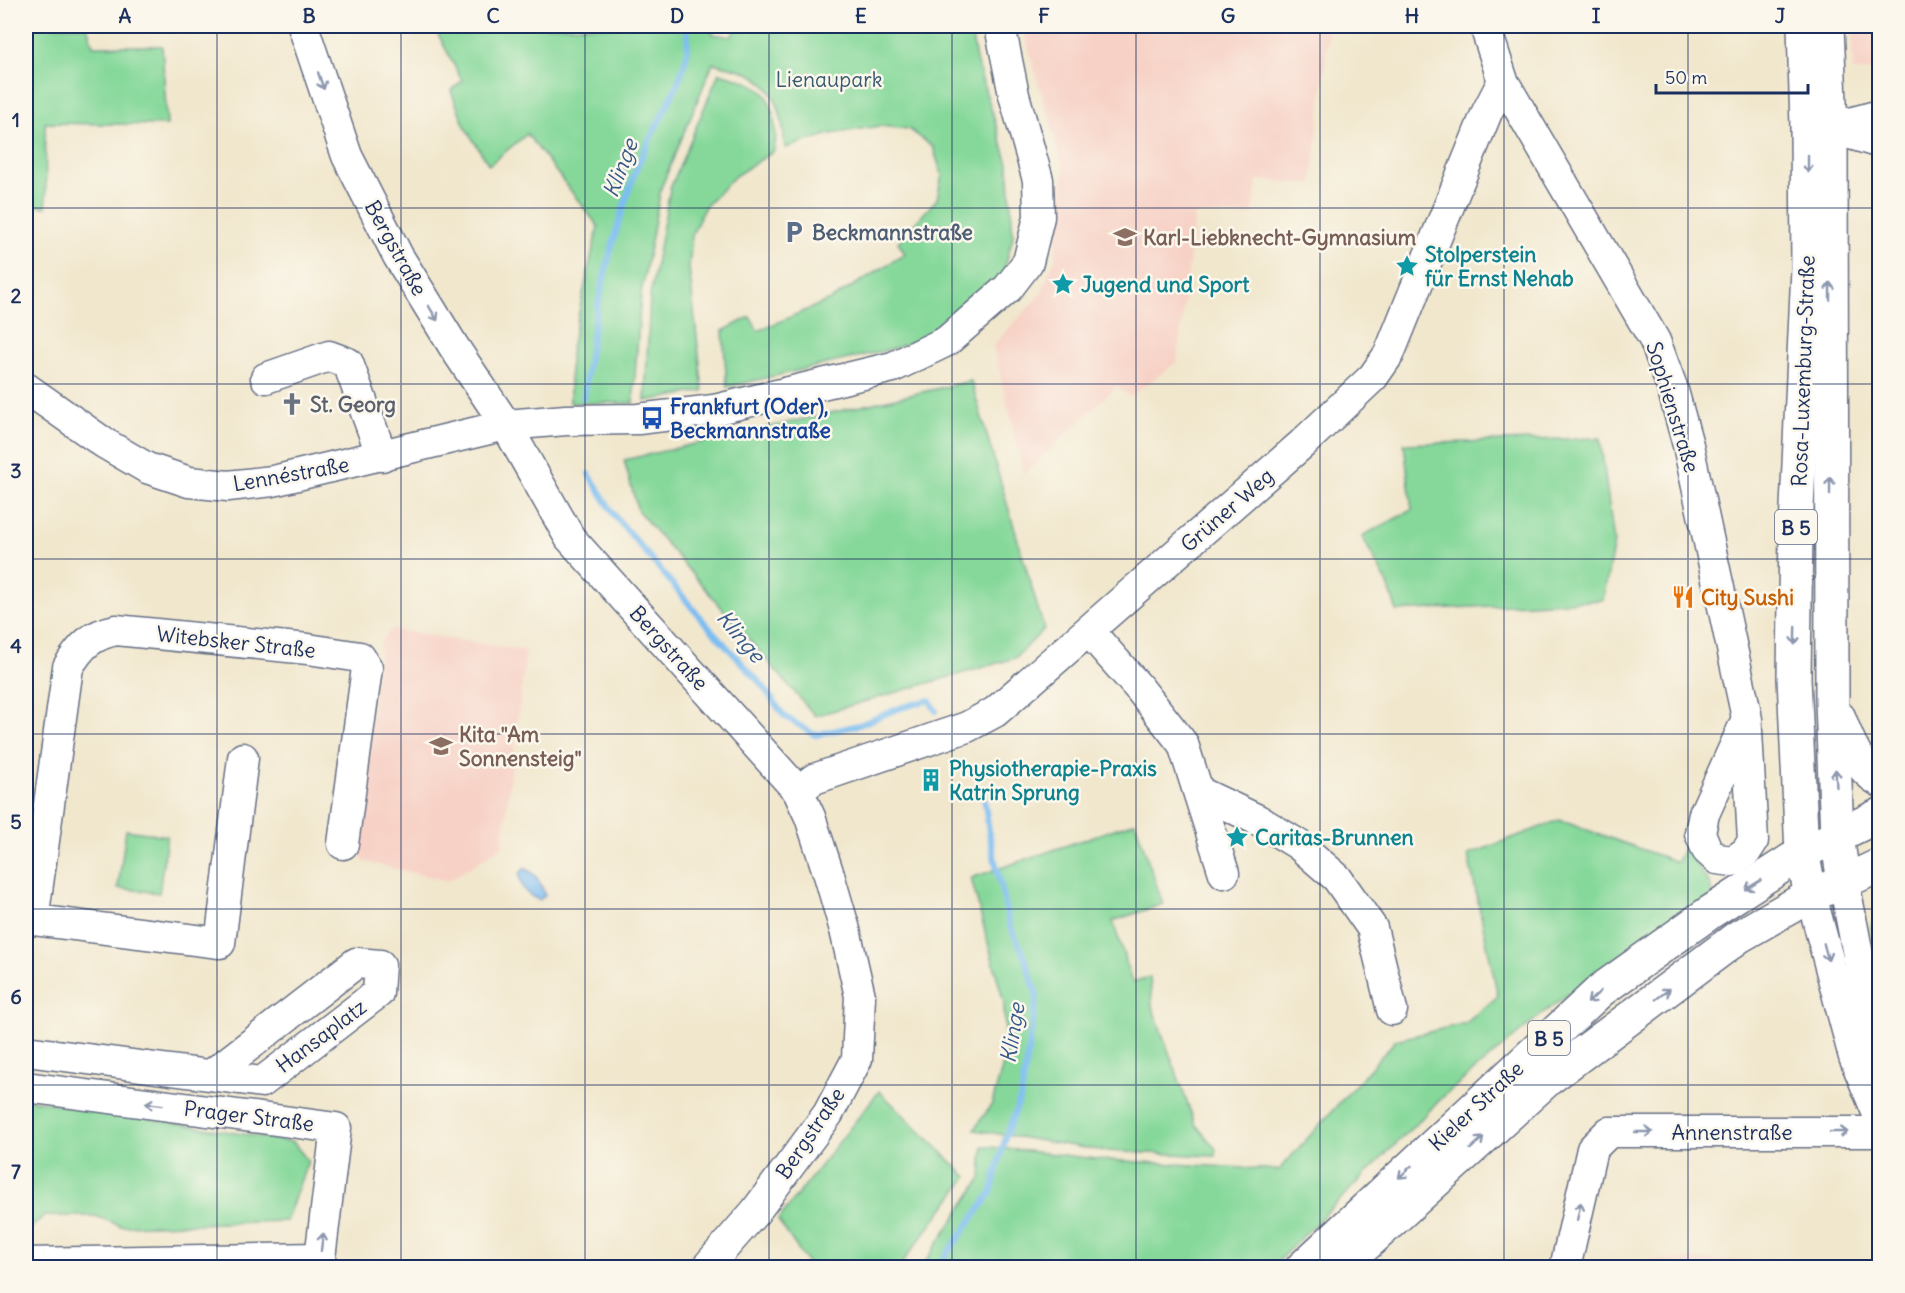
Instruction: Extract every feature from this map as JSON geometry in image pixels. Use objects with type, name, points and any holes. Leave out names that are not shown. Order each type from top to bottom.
[{"type":"main road","name":"Rosa-Luxemburg-Straße","points":[[1804,26],[1819,128],[1832,701],[1837,837],[1844,882]]},
{"type":"main road","name":"Rosa-Luxemburg-Straße","points":[[1811,895],[1803,854],[1794,678],[1796,529],[1808,269],[1827,26]]},
{"type":"main road","points":[[1832,701],[1855,753],[1866,769],[1880,780]]},
{"type":"main road","name":"Kieler Straße","points":[[1302,1268],[1601,990],[1709,913],[1803,854],[1880,815]]},
{"type":"main road","name":"Kieler Straße","points":[[1340,1268],[1548,1079],[1738,937],[1811,895],[1880,865]]},
{"type":"street","name":"Bergstraße","points":[[303,26],[346,156],[398,256],[454,347],[506,425],[570,538],[798,792],[810,817],[826,865],[861,996],[857,1059],[828,1114],[755,1212],[706,1268]]},
{"type":"street","points":[[506,425],[566,420],[638,419],[714,410],[893,367],[947,341],[1008,288],[1028,262],[1039,217],[1038,180],[1014,95],[1000,26]]},
{"type":"street","name":"Sophienstraße","points":[[1485,26],[1503,81],[1655,340],[1688,445],[1747,719]]},
{"type":"street","name":"Grüner Weg","points":[[798,792],[814,779],[967,727],[995,711],[1302,444],[1373,377],[1389,354],[1487,112],[1503,81]]},
{"type":"street","points":[[1819,128],[1880,115]]},
{"type":"street","points":[[1819,128],[1880,143]]},
{"type":"street","points":[[266,378],[329,356],[348,363],[382,456]]},
{"type":"street","name":"Lennéstraße","points":[[26,388],[104,443],[147,468],[189,482],[228,486],[273,481],[506,425]]},
{"type":"street","name":"Witebsker Straße","points":[[243,758],[220,943],[29,920],[38,796],[68,666],[79,649],[101,633],[116,630],[308,649],[360,657],[367,668],[344,844]]},
{"type":"street","points":[[1089,631],[1139,688],[1183,744],[1224,873]]},
{"type":"street","points":[[1199,792],[1258,820],[1299,845],[1337,878],[1372,928],[1392,1010]]},
{"type":"street","points":[[1844,882],[1875,1042],[1880,1081]]},
{"type":"street","points":[[1811,895],[1854,1058],[1880,1119]]},
{"type":"street","name":"Hansaplatz","points":[[26,1051],[261,1082],[378,993],[380,965],[356,963],[211,1075]]},
{"type":"street","name":"Prager Straße","points":[[26,1087],[336,1128],[320,1258],[26,1263]]},
{"type":"street","name":"Annenstraße","points":[[1565,1268],[1592,1149],[1609,1132],[1880,1132]]},
{"type":"shaded area","name":"Karl-Liebknecht-Gymnasium","points":[[1022,26],[1329,26],[1312,184],[1257,180],[1253,215],[1195,214],[1177,362],[1130,397],[1117,386],[1024,474],[993,345],[1041,294],[1055,259],[1064,170]]},
{"type":"shaded area","points":[[1852,26],[1879,26],[1879,71],[1853,71]]},
{"type":"shaded area","name":"Kita \"Am Sonnensteig\"","points":[[392,629],[526,651],[502,847],[448,881],[363,861],[355,840],[381,641]]},
{"type":"shaded area","points":[[1648,1260],[1789,1260],[1789,1267],[1647,1267]]},
{"type":"green space","points":[[26,26],[87,26],[93,46],[162,46],[167,125],[45,123],[46,207],[26,205]]},
{"type":"green space","name":"Lienaupark","points":[[434,26],[711,26],[713,34],[731,37],[738,26],[970,26],[976,60],[1008,164],[1013,236],[1001,283],[943,331],[892,349],[727,387],[723,331],[750,317],[758,331],[832,299],[905,254],[898,242],[937,199],[942,175],[933,147],[909,129],[880,126],[830,134],[785,148],[783,125],[777,103],[765,85],[746,72],[713,63],[661,188],[641,294],[633,403],[570,403],[570,353],[598,226],[527,134],[489,165],[466,129],[451,91],[462,81]]},
{"type":"green space","points":[[719,73],[748,82],[767,97],[774,120],[776,138],[774,151],[735,176],[704,208],[692,235],[689,267],[703,391],[645,401],[650,296],[670,189]]},
{"type":"green space","points":[[971,381],[1044,629],[1015,658],[815,716],[638,511],[624,460]]},
{"type":"green space","points":[[1600,438],[1614,542],[1603,600],[1397,611],[1388,585],[1362,536],[1412,510],[1404,444]]},
{"type":"green space","points":[[1559,820],[1677,862],[1682,850],[1688,851],[1710,885],[1714,901],[1638,943],[1543,1013],[1444,1096],[1272,1267],[921,1268],[981,1179],[983,1146],[1106,1160],[1279,1170],[1396,1040],[1466,1023],[1498,996],[1468,855]]},
{"type":"green space","points":[[1135,822],[1163,904],[1113,921],[1132,982],[1150,977],[1152,1006],[1195,1124],[1216,1149],[1216,1156],[1104,1151],[974,1130],[992,1104],[1006,1054],[1004,1003],[971,878]]},
{"type":"green space","points":[[126,830],[167,836],[159,893],[118,888]]},
{"type":"green space","points":[[1879,905],[1879,973],[1871,927]]},
{"type":"green space","points":[[879,1091],[967,1177],[899,1267],[810,1267],[778,1220]]},
{"type":"green space","points":[[26,1099],[293,1142],[308,1161],[286,1221],[121,1226],[96,1216],[43,1216],[26,1233]]},
{"type":"water","points":[[525,868],[536,877],[542,887],[545,896],[539,900],[527,893],[521,883],[519,874]]},
{"type":"waterway","name":"Klinge","points":[[584,398],[596,313],[617,230],[640,160],[676,88],[686,58],[687,26]]},
{"type":"waterway","name":"Klinge","points":[[589,474],[614,515],[706,624],[763,686],[784,716],[815,735],[859,725],[900,708],[929,700],[936,711]]},
{"type":"waterway","name":"Klinge","points":[[937,1268],[991,1193],[1005,1139],[1021,1096],[1037,996],[1024,955],[1010,926],[990,838],[983,790]]},
{"type":"place","name":"Beckmannstraße","points":[[794,232]]},
{"type":"place","name":"Karl-Liebknecht-Gymnasium","points":[[1125,237]]},
{"type":"place","name":"Stolperstein für Ernst Nehab","points":[[1407,266]]},
{"type":"place","name":"Jugend und Sport","points":[[1063,284]]},
{"type":"place","name":"St. Georg","points":[[292,404]]},
{"type":"place","name":"Frankfurt (Oder), Beckmannstraße","points":[[652,418]]},
{"type":"place","name":"City Sushi","points":[[1683,597]]},
{"type":"place","name":"Kita \"Am Sonnensteig\"","points":[[441,746]]},
{"type":"place","name":"Physiotherapie-Praxis Katrin Sprung","points":[[931,780]]},
{"type":"place","name":"Caritas-Brunnen","points":[[1237,837]]}]
